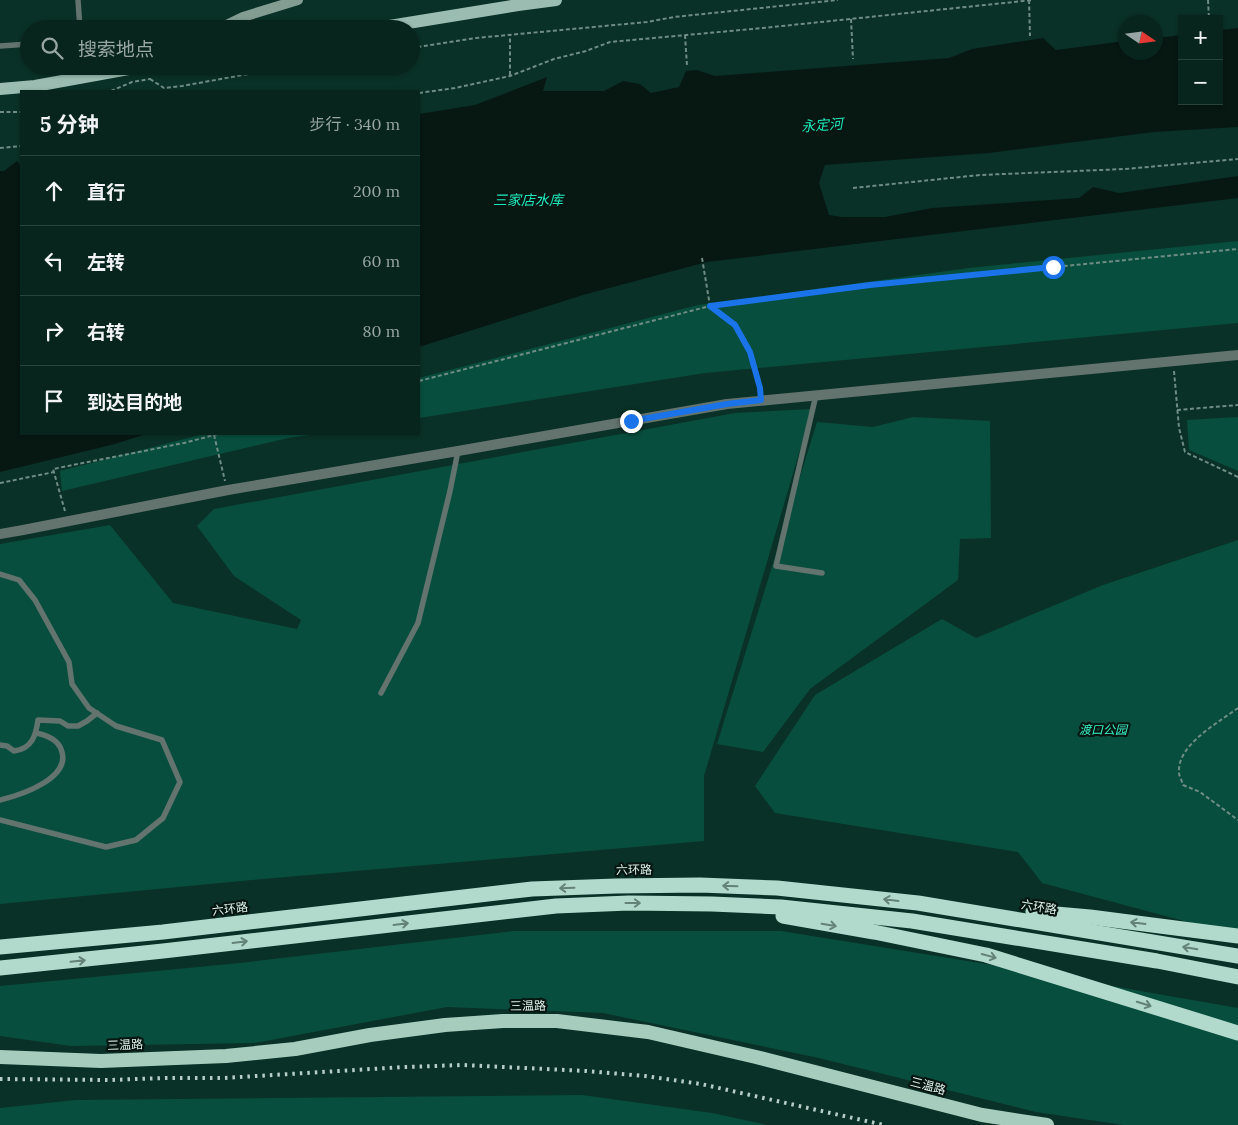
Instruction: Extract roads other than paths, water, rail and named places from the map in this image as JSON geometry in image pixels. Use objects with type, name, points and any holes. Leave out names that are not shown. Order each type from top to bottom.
[{"type":"highway","name":"六环路","points":[[0,947],[163,932],[542,889],[700,885],[777,888],[918,903],[1238,956]]},
{"type":"highway","points":[[0,968],[556,906],[629,903],[781,907],[912,921],[1147,959],[1238,977]]},
{"type":"highway","points":[[918,903],[1090,917],[1238,936]]},
{"type":"highway","points":[[712,904],[874,932],[986,956],[1238,1034]]},
{"type":"highway","name":"三温路","points":[[0,1057],[100,1061],[226,1056],[295,1049],[370,1034],[445,1025],[503,1021],[556,1021],[648,1032],[756,1057],[982,1115],[1047,1125]]},
{"type":"main road","points":[[237,20],[298,0]]},
{"type":"main road","points":[[420,20],[526,2],[556,0]]},
{"type":"main road","points":[[0,89],[112,75]]},
{"type":"street","points":[[0,534],[228,490],[727,404],[1238,355]]},
{"type":"lane","points":[[78,0],[79,20]]},
{"type":"lane","points":[[0,46],[20,45]]},
{"type":"lane","points":[[816,395],[776,566],[822,573]]},
{"type":"lane","points":[[381,693],[418,623],[458,451]]},
{"type":"lane","points":[[0,574],[20,580],[36,600],[69,662],[72,684],[89,708],[116,726],[162,740],[180,782],[162,818],[136,840],[106,847],[0,820]]},
{"type":"lane","points":[[0,745],[7,746],[14,751],[20,750],[30,743],[36,734],[38,720],[60,721],[68,726],[78,726],[97,713]]},
{"type":"lane","points":[[0,800],[25,793],[44,784],[61,767],[63,757],[61,747],[47,736],[36,734]]},
{"type":"water","name":"三家店水库","points":[[1238,28],[1238,127],[1154,132],[989,153],[825,165],[819,183],[829,215],[842,217],[885,217],[932,208],[1079,198],[1093,187],[1119,193],[1238,176],[1238,198],[707,262],[583,295],[420,347],[420,114],[475,105],[547,77],[543,91],[604,91],[623,81],[640,84],[651,93],[679,87],[686,71],[697,70],[715,76],[949,58],[972,49],[1043,38],[1056,50],[1118,42],[1118,60],[1163,60],[1163,37],[1178,35],[1178,105],[1223,105],[1223,30]]},
{"type":"water","points":[[17,161],[20,164],[20,435],[143,435],[115,444],[0,472],[0,171],[4,171]]},
{"type":"railway","points":[[0,1079],[224,1078],[463,1065],[586,1071],[645,1076],[701,1084],[884,1125]]},
{"type":"water label","name":"永定河","points":[[822,125]]},
{"type":"park label","name":"渡口公园","points":[[1103,730]]}]
